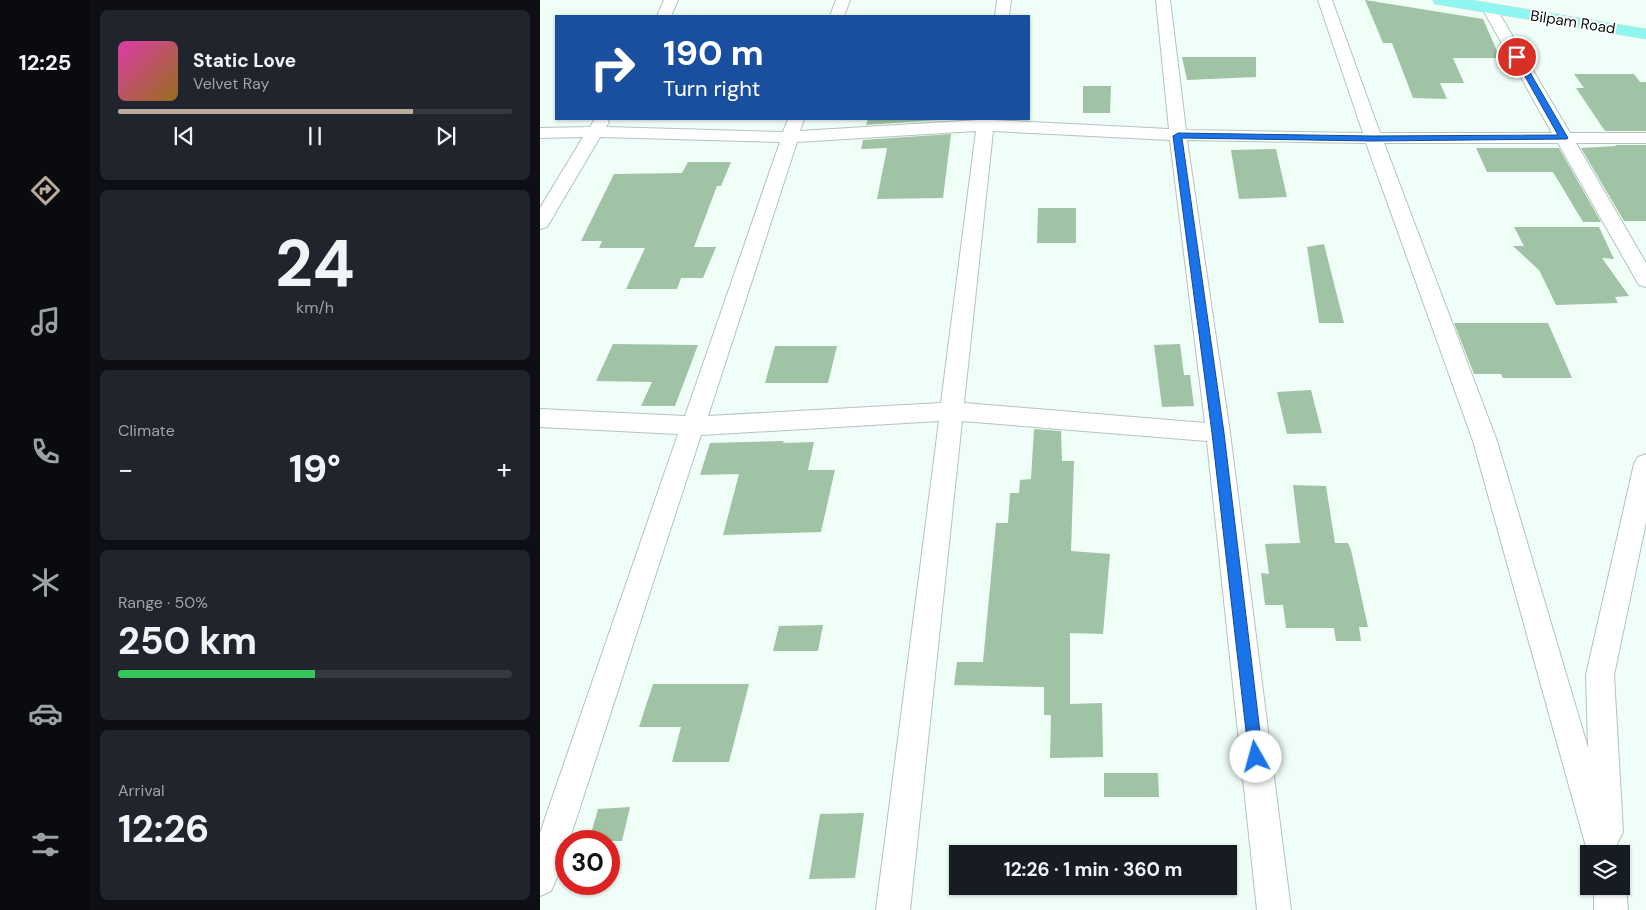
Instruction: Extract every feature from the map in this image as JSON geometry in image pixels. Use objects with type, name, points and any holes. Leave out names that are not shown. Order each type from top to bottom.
[{"type":"main road","name":"Bilpam Road","points":[[1441,0],[1646,34]]},
{"type":"main road","points":[[1535,0],[1646,19]]},
{"type":"street","points":[[664,15],[671,0]]},
{"type":"street","points":[[837,15],[843,0]]},
{"type":"street","points":[[1002,15],[1004,0]]},
{"type":"street","points":[[1163,0],[1178,136],[1218,433],[1274,910]]},
{"type":"street","points":[[1325,0],[1373,138],[1484,442],[1601,845]]},
{"type":"street","points":[[1489,8],[1646,280]]},
{"type":"street","points":[[893,910],[985,122]]},
{"type":"street","points":[[540,133],[599,125],[793,128],[985,122],[1178,136],[1646,138]]},
{"type":"street","points":[[540,224],[599,125]]},
{"type":"street","points":[[540,880],[793,128]]},
{"type":"street","points":[[540,418],[693,426],[952,411],[1218,433]]},
{"type":"street","points":[[1608,845],[1600,674],[1646,464]]},
{"type":"street","points":[[1610,895],[1611,910]]},
{"type":"building","points":[[1365,0],[1483,19],[1500,58],[1453,58],[1464,83],[1440,83],[1447,99],[1413,98],[1392,43],[1383,43]]},
{"type":"building","points":[[1182,57],[1256,57],[1256,77],[1187,80]]},
{"type":"building","points":[[1574,74],[1634,74],[1640,82],[1646,82],[1646,131],[1605,131],[1576,88],[1584,88]]},
{"type":"building","points":[[1083,86],[1111,86],[1110,113],[1083,113]]},
{"type":"building","points":[[868,120],[938,120],[866,125]]},
{"type":"building","points":[[951,134],[943,198],[877,199],[887,148],[861,149],[863,140]]},
{"type":"building","points":[[1646,145],[1646,221],[1624,221],[1581,148]]},
{"type":"building","points":[[1476,148],[1559,148],[1601,222],[1583,222],[1553,172],[1487,172]]},
{"type":"building","points":[[1276,149],[1287,197],[1239,199],[1231,150]]},
{"type":"building","points":[[688,162],[731,162],[721,186],[717,186],[694,247],[716,247],[703,278],[681,278],[677,289],[626,289],[645,248],[599,248],[602,241],[581,241],[614,174],[682,173]]},
{"type":"building","points":[[1038,208],[1076,208],[1076,243],[1037,243]]},
{"type":"building","points":[[1514,227],[1599,227],[1614,259],[1602,258],[1629,296],[1615,297],[1618,303],[1556,305],[1539,270],[1513,246],[1524,246]]},
{"type":"building","points":[[1324,244],[1344,323],[1319,323],[1307,247]]},
{"type":"building","points":[[1454,323],[1548,323],[1572,378],[1503,378],[1501,374],[1474,374]]},
{"type":"building","points":[[613,344],[698,345],[675,406],[641,406],[652,382],[596,381]]},
{"type":"building","points":[[1180,344],[1184,375],[1190,375],[1194,406],[1162,407],[1154,345]]},
{"type":"building","points":[[775,346],[837,346],[828,383],[765,383]]},
{"type":"building","points":[[1311,390],[1322,433],[1287,434],[1277,392]]},
{"type":"building","points":[[1034,429],[1061,431],[1062,461],[1074,461],[1071,551],[1110,554],[1103,634],[1070,633],[1070,704],[1102,703],[1103,757],[1050,758],[1051,715],[1044,715],[1044,687],[954,685],[957,662],[983,662],[996,523],[1008,523],[1010,493],[1019,493],[1020,480],[1031,479]]},
{"type":"building","points":[[784,441],[783,443],[814,442],[808,470],[835,470],[821,532],[723,535],[739,474],[700,475],[710,443]]},
{"type":"building","points":[[1293,485],[1326,486],[1335,543],[1348,543],[1351,550],[1368,627],[1359,627],[1361,641],[1336,641],[1334,628],[1286,628],[1283,605],[1265,605],[1261,573],[1269,574],[1265,544],[1300,543]]},
{"type":"building","points":[[823,625],[818,651],[773,651],[779,626]]},
{"type":"building","points":[[653,684],[749,684],[729,762],[672,762],[681,727],[639,727]]},
{"type":"building","points":[[1104,773],[1158,773],[1159,797],[1104,797]]},
{"type":"building","points":[[630,807],[622,841],[620,841],[620,830],[592,830],[598,809]]},
{"type":"building","points":[[864,813],[855,878],[809,879],[820,814]]},
{"type":"route","points":[[1256,757],[1218,433],[1178,136],[1564,138],[1517,57]]}]
